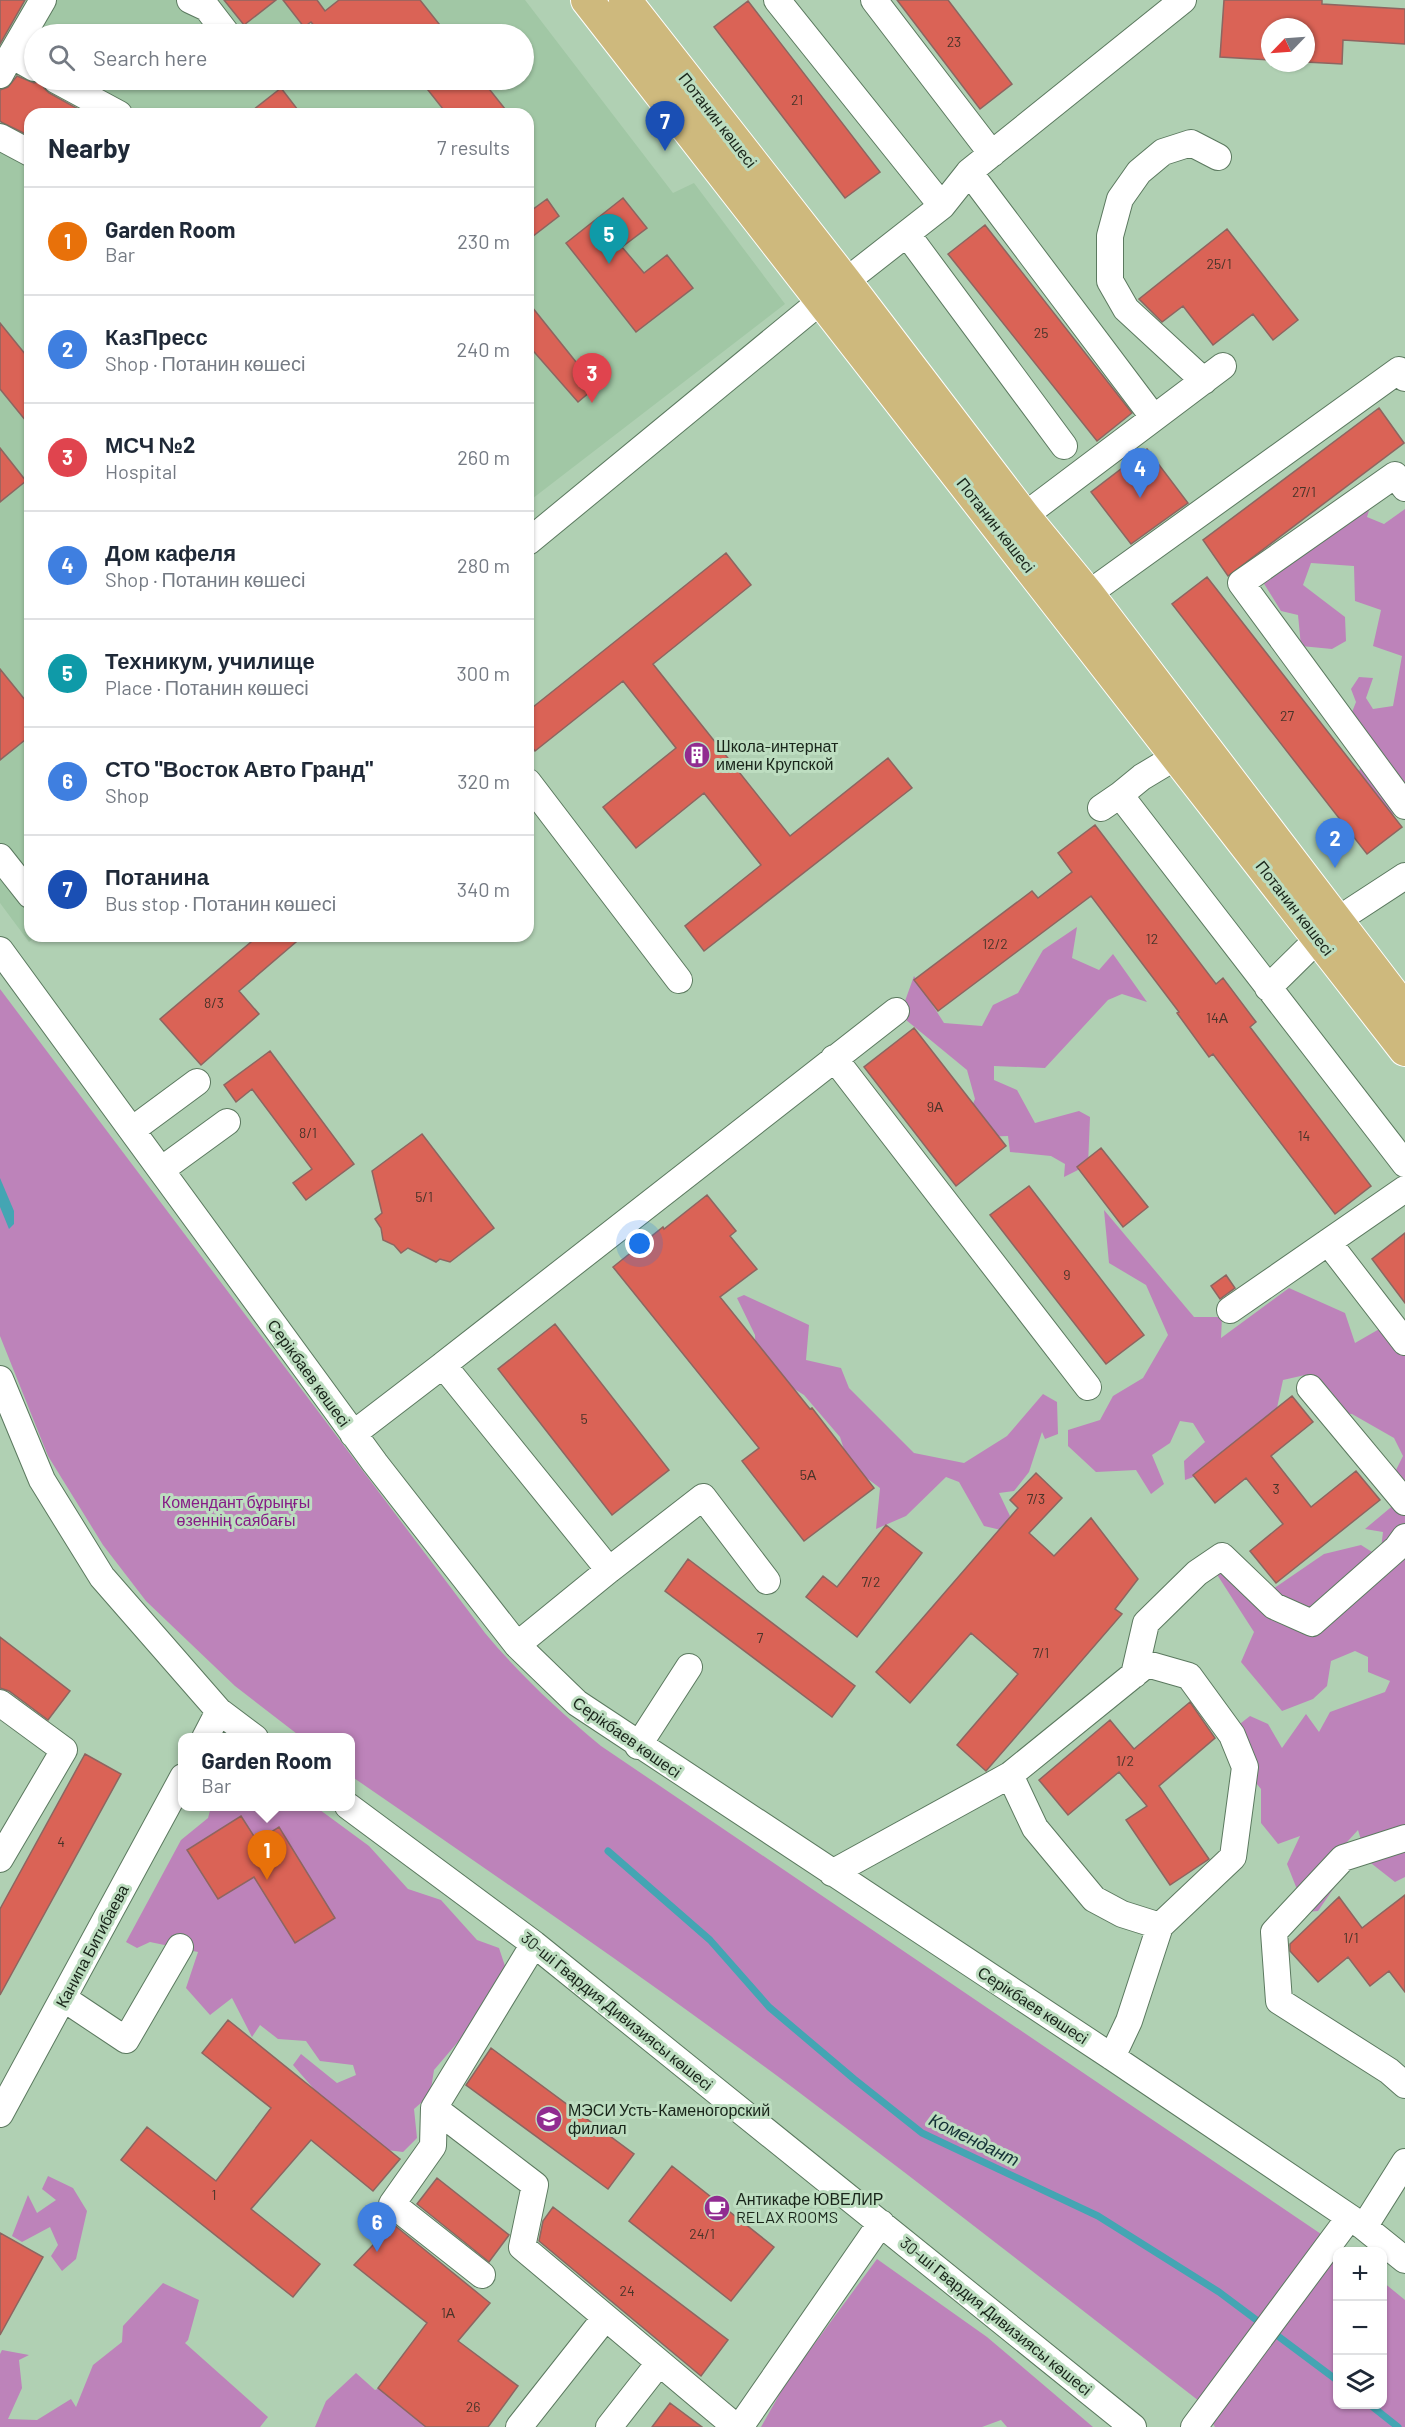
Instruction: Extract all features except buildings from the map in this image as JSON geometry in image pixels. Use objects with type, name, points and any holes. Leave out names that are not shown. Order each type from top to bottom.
[{"type":"main road","name":"Потанин көшесі","points":[[587,0],[1088,594],[1327,929],[1405,1050]]},
{"type":"main road","name":"Потанин көшесі","points":[[625,0],[834,291],[1176,756],[1327,929],[1405,1010]]},
{"type":"street","points":[[29,24],[43,0]]},
{"type":"street","points":[[190,0],[207,8],[219,24]]},
{"type":"street","points":[[777,0],[942,207]]},
{"type":"street","points":[[874,0],[992,154]]},
{"type":"street","points":[[534,537],[834,291],[942,207],[969,172],[1183,0]]},
{"type":"street","points":[[24,33],[6,65],[24,67]]},
{"type":"street","points":[[75,90],[108,108]]},
{"type":"street","points":[[0,137],[24,150]]},
{"type":"street","points":[[1024,516],[1214,373],[1126,309],[1110,281],[1110,236],[1120,199],[1140,172],[1163,152],[1191,143],[1218,157]]},
{"type":"street","points":[[969,172],[1154,418]]},
{"type":"street","points":[[907,234],[1064,446]]},
{"type":"street","points":[[1088,594],[1399,370],[1405,378]]},
{"type":"street","points":[[1405,488],[1395,475],[1241,583],[1405,806]]},
{"type":"street","points":[[1176,756],[1142,777],[1110,802],[1268,988],[1405,1164]]},
{"type":"street","points":[[534,790],[679,980]]},
{"type":"street","points":[[0,857],[24,887]]},
{"type":"street","points":[[1268,988],[1327,929],[1405,876]]},
{"type":"street","name":"Серікбаев көшесі","points":[[0,950],[353,1434],[517,1645],[577,1703],[638,1746],[1112,2057],[1356,2222],[1405,2260]]},
{"type":"street","points":[[353,1434],[896,1011]]},
{"type":"street","points":[[834,1058],[1088,1387]]},
{"type":"street","points":[[132,1130],[197,1082]]},
{"type":"street","points":[[161,1170],[227,1122]]},
{"type":"street","points":[[1230,1310],[1405,1189]]},
{"type":"street","points":[[1328,1242],[1405,1342]]},
{"type":"street","points":[[443,1365],[609,1570]]},
{"type":"street","points":[[0,1379],[42,1480],[102,1577],[219,1711],[249,1733]]},
{"type":"street","points":[[1310,1388],[1405,1502]]},
{"type":"street","points":[[517,1645],[703,1497],[767,1581]]},
{"type":"street","points":[[1134,1675],[1146,1623],[1197,1573],[1222,1556],[1274,1606],[1312,1623],[1397,1548],[1405,1538]]},
{"type":"street","points":[[832,1873],[1010,1775],[1147,1664],[1190,1676],[1232,1735],[1245,1767],[1233,1857],[1160,1926],[1129,2021],[1112,2057]]},
{"type":"street","points":[[638,1746],[689,1667]]},
{"type":"street","points":[[0,1703],[63,1750],[0,1859]]},
{"type":"street","points":[[207,1733],[219,1711]]},
{"type":"street","points":[[1010,1775],[1035,1828],[1094,1899],[1122,1914],[1160,1926]]},
{"type":"street","name":"Канипа Битибаева","points":[[3,2102],[63,1998],[178,1786]]},
{"type":"street","name":"30-ші Гвардия Дивизиясы көшесі","points":[[355,1811],[534,1944],[1128,2425]]},
{"type":"street","points":[[1405,1838],[1343,1858],[1274,1932],[1279,2001],[1389,2070],[1405,2085]]},
{"type":"street","points":[[482,2275],[392,2204],[433,2146],[434,2108],[534,1944]]},
{"type":"street","points":[[63,1998],[126,2040],[180,1947]]},
{"type":"street","points":[[434,2108],[535,2185],[522,2247],[736,2427]]},
{"type":"street","points":[[1194,2427],[1283,2305],[1405,2162]]},
{"type":"street","points":[[740,2427],[881,2223]]},
{"type":"street","points":[[519,2427],[605,2318]]},
{"type":"street","points":[[609,2427],[659,2363]]},
{"type":"shaded area","points":[[0,0],[525,0],[673,193],[694,183],[785,304],[534,497],[534,108],[24,108],[24,935],[0,903]]},
{"type":"green space","points":[[1376,487],[1367,517],[1384,524],[1405,509],[1405,817],[1376,810],[1356,784],[1364,752],[1357,748],[1353,757],[1341,740],[1356,702],[1351,689],[1359,677],[1373,678],[1366,698],[1373,709],[1393,706],[1402,656],[1373,646],[1381,610],[1355,601],[1354,566],[1311,563],[1303,585],[1345,617],[1346,641],[1332,649],[1301,646],[1298,615],[1281,611],[1258,574]]},
{"type":"green space","points":[[1077,927],[1072,958],[1099,970],[1113,954],[1147,1002],[1122,994],[1108,1000],[1045,1068],[994,1066],[994,1080],[1017,1090],[1035,1123],[1079,1111],[1090,1117],[1088,1165],[1064,1177],[1065,1164],[1051,1156],[1010,1152],[1008,1136],[979,1137],[967,1118],[975,1099],[967,1070],[900,1015],[914,976],[944,1023],[982,1026],[993,1005],[1018,993],[1043,950]]},
{"type":"green space","name":"Комендант бұрыңғы өзеннің саябағы","points":[[0,989],[485,1633],[526,1678],[601,1746],[1338,2247],[1333,2247],[1333,2409],[1387,2409],[1387,2285],[1405,2300],[1405,2427],[1215,2427],[1199,2401],[792,2087],[628,1968],[355,1779],[355,1733],[296,1733],[235,1686],[146,1601],[103,1545],[48,1456],[0,1336]]},
{"type":"green space","points":[[1104,1210],[1194,1317],[1222,1317],[1221,1338],[1289,1288],[1345,1313],[1355,1343],[1388,1324],[1405,1345],[1405,1877],[1395,1882],[1367,1860],[1358,1830],[1336,1854],[1338,1882],[1318,1911],[1306,1912],[1287,1864],[1300,1836],[1278,1844],[1261,1823],[1261,1789],[1231,1753],[1227,1734],[1250,1716],[1268,1724],[1282,1748],[1306,1714],[1319,1732],[1330,1712],[1385,1692],[1390,1681],[1368,1672],[1368,1657],[1355,1651],[1331,1661],[1327,1686],[1313,1699],[1282,1711],[1241,1662],[1254,1632],[1216,1573],[1223,1563],[1257,1600],[1324,1554],[1361,1545],[1380,1557],[1383,1532],[1365,1529],[1396,1503],[1393,1476],[1403,1456],[1394,1438],[1352,1414],[1318,1411],[1320,1392],[1305,1375],[1283,1380],[1275,1417],[1221,1467],[1185,1480],[1184,1461],[1205,1442],[1193,1423],[1180,1421],[1170,1443],[1152,1455],[1164,1484],[1151,1494],[1136,1470],[1096,1472],[1068,1446],[1068,1430],[1100,1420],[1113,1396],[1143,1378],[1168,1335],[1146,1285],[1109,1263]]},
{"type":"green space","points":[[744,1295],[809,1325],[806,1360],[841,1368],[849,1388],[914,1453],[964,1463],[1007,1436],[1043,1394],[1057,1402],[1058,1434],[1045,1439],[1042,1432],[1029,1472],[1014,1491],[999,1493],[1010,1516],[1001,1530],[984,1526],[959,1482],[946,1477],[906,1516],[876,1529],[880,1488],[849,1465],[840,1437],[804,1395],[756,1365],[755,1335],[737,1298]]},
{"type":"green space","points":[[210,1811],[321,1811],[369,1846],[408,1889],[441,1900],[477,1940],[499,1948],[505,1966],[486,2009],[434,2070],[430,2095],[414,2109],[417,2138],[403,2152],[379,2149],[362,2127],[341,2120],[293,2065],[301,2054],[337,2083],[356,2075],[353,2065],[320,2061],[306,2041],[278,2039],[260,2025],[252,2037],[232,1998],[210,2015],[186,1988],[198,1952],[150,1942],[137,1948],[126,1942],[181,1840],[208,1818]]},
{"type":"green space","points":[[48,2176],[73,2188],[87,2211],[76,2259],[62,2271],[51,2256],[58,2245],[50,2227],[22,2242],[12,2236],[28,2195],[37,2213],[56,2200],[42,2189]]},
{"type":"green space","points":[[877,2259],[987,2337],[1093,2427],[1007,2427],[1001,2420],[982,2427],[761,2427],[787,2381]]},
{"type":"green space","points":[[163,2283],[199,2300],[188,2340],[185,2343],[268,2417],[260,2427],[0,2427],[0,2354],[2,2350],[29,2355],[19,2360],[22,2388],[8,2419],[37,2420],[71,2399],[76,2407],[93,2365],[122,2342],[123,2326]]},
{"type":"green space","points":[[356,2373],[375,2390],[398,2380],[428,2427],[315,2427],[326,2401]]},
{"type":"water","points":[[0,1178],[14,1211],[14,1224],[9,1229],[0,1207]]},
{"type":"waterway","name":"Комендант","points":[[608,1851],[710,1940],[769,2007],[922,2133],[1098,2216],[1219,2292],[1333,2377]]},
{"type":"waterway","name":"Комендант","points":[[1375,2409],[1398,2427]]},
{"type":"place","name":"Потанина","points":[[665,151]]},
{"type":"place","name":"Техникум, училище","points":[[609,264]]},
{"type":"place","name":"МСЧ №2","points":[[592,403]]},
{"type":"place","name":"Дом кафеля","points":[[1140,498]]},
{"type":"place","name":"Школа-интернат имени Крупской","points":[[697,755]]},
{"type":"place","name":"КазПресс","points":[[1335,868]]},
{"type":"place","name":"Garden Room","points":[[267,1880]]},
{"type":"place","name":"МЭСИ Усть-Каменогорский филиал","points":[[549,2119]]},
{"type":"place","name":"Антикафе ЮВЕЛИР RELAX ROOMS","points":[[717,2208]]},
{"type":"place","name":"СТО \"Восток Авто Гранд\"","points":[[377,2252]]}]
